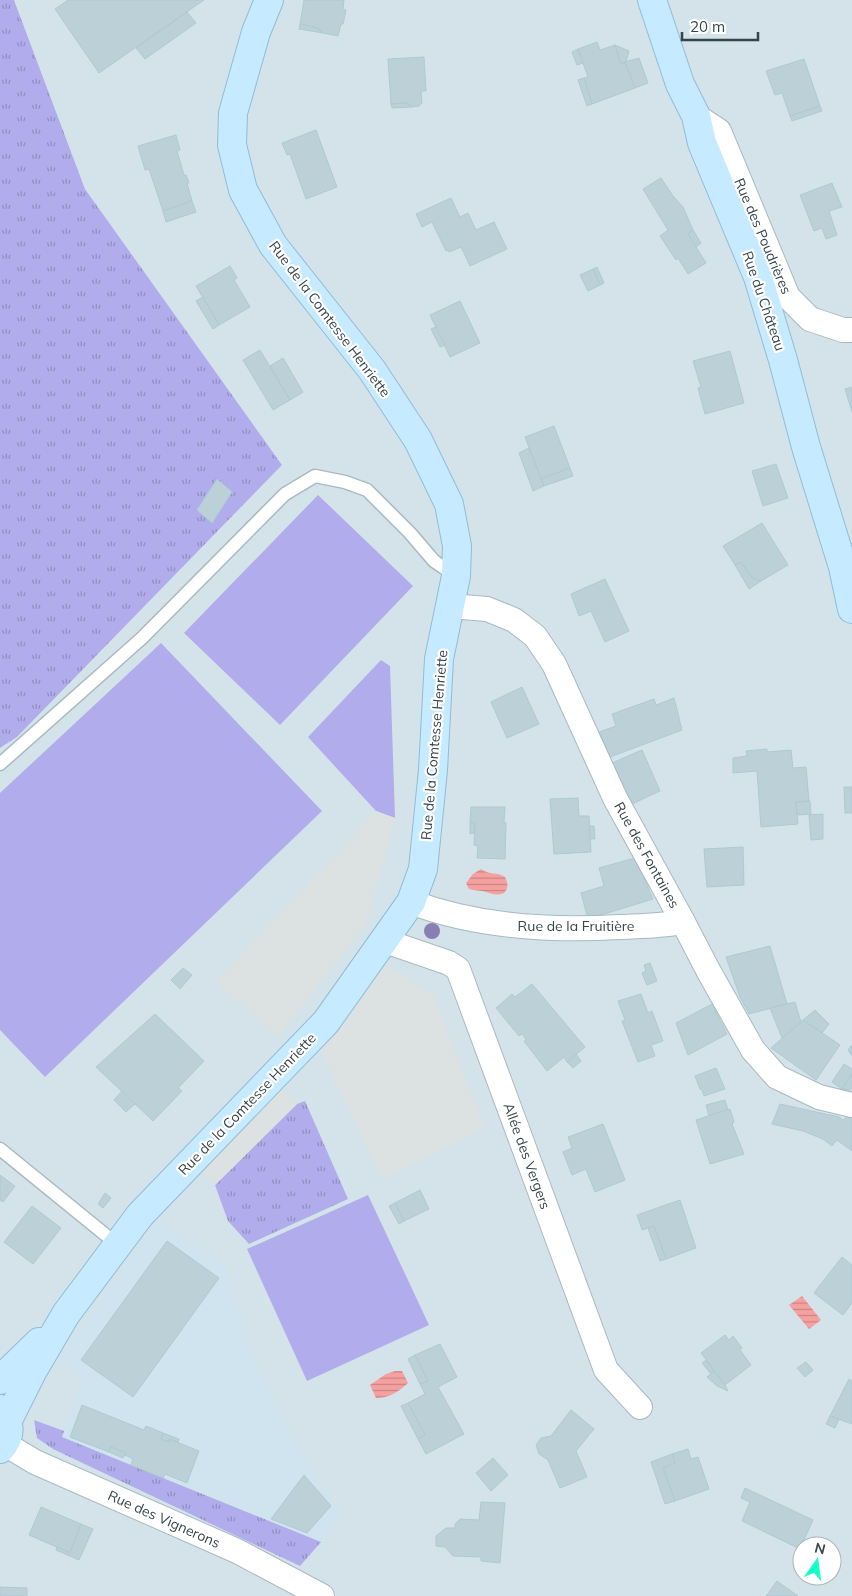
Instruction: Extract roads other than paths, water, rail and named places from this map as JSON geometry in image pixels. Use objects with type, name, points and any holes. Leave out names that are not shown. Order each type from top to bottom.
[{"type":"street","name":"Rue de la Comtesse Henriette","points":[[3,1431],[32,1372],[66,1314],[140,1215],[326,1022],[411,902],[423,869],[433,770],[438,660],[456,576],[457,546],[449,504],[418,440],[372,370],[272,245],[243,190],[232,145],[233,113],[256,32],[270,0]]},
{"type":"street","name":"Rue du Château","points":[[652,0],[680,84],[696,116],[702,143],[758,277],[783,360],[806,447],[843,567],[852,609]]},
{"type":"street","name":"Rue des Poudrières","points":[[696,116],[719,131],[788,297],[810,319],[843,330],[852,330]]},
{"type":"street","name":"Rue des Fontaines","points":[[450,606],[487,609],[514,620],[535,636],[554,664],[615,798],[753,1050],[778,1077],[819,1097],[852,1105]]},
{"type":"street","name":"Rue de la Fruitière","points":[[411,902],[437,912],[527,928],[600,928],[666,925],[683,922]]},
{"type":"street","name":"Allée des Vergers","points":[[385,941],[449,963],[458,970],[606,1370],[640,1407]]},
{"type":"street","name":"Rue de la Comtesse Henriette","points":[[0,1380],[66,1314]]},
{"type":"street","name":"Rue des Vignerons","points":[[3,1431],[36,1462],[237,1551],[322,1596]]},
{"type":"lane","points":[[0,764],[142,638],[285,494],[316,476],[345,482],[367,490],[410,532],[434,561],[456,576]]},
{"type":"lane","points":[[0,1149],[118,1245]]}]
